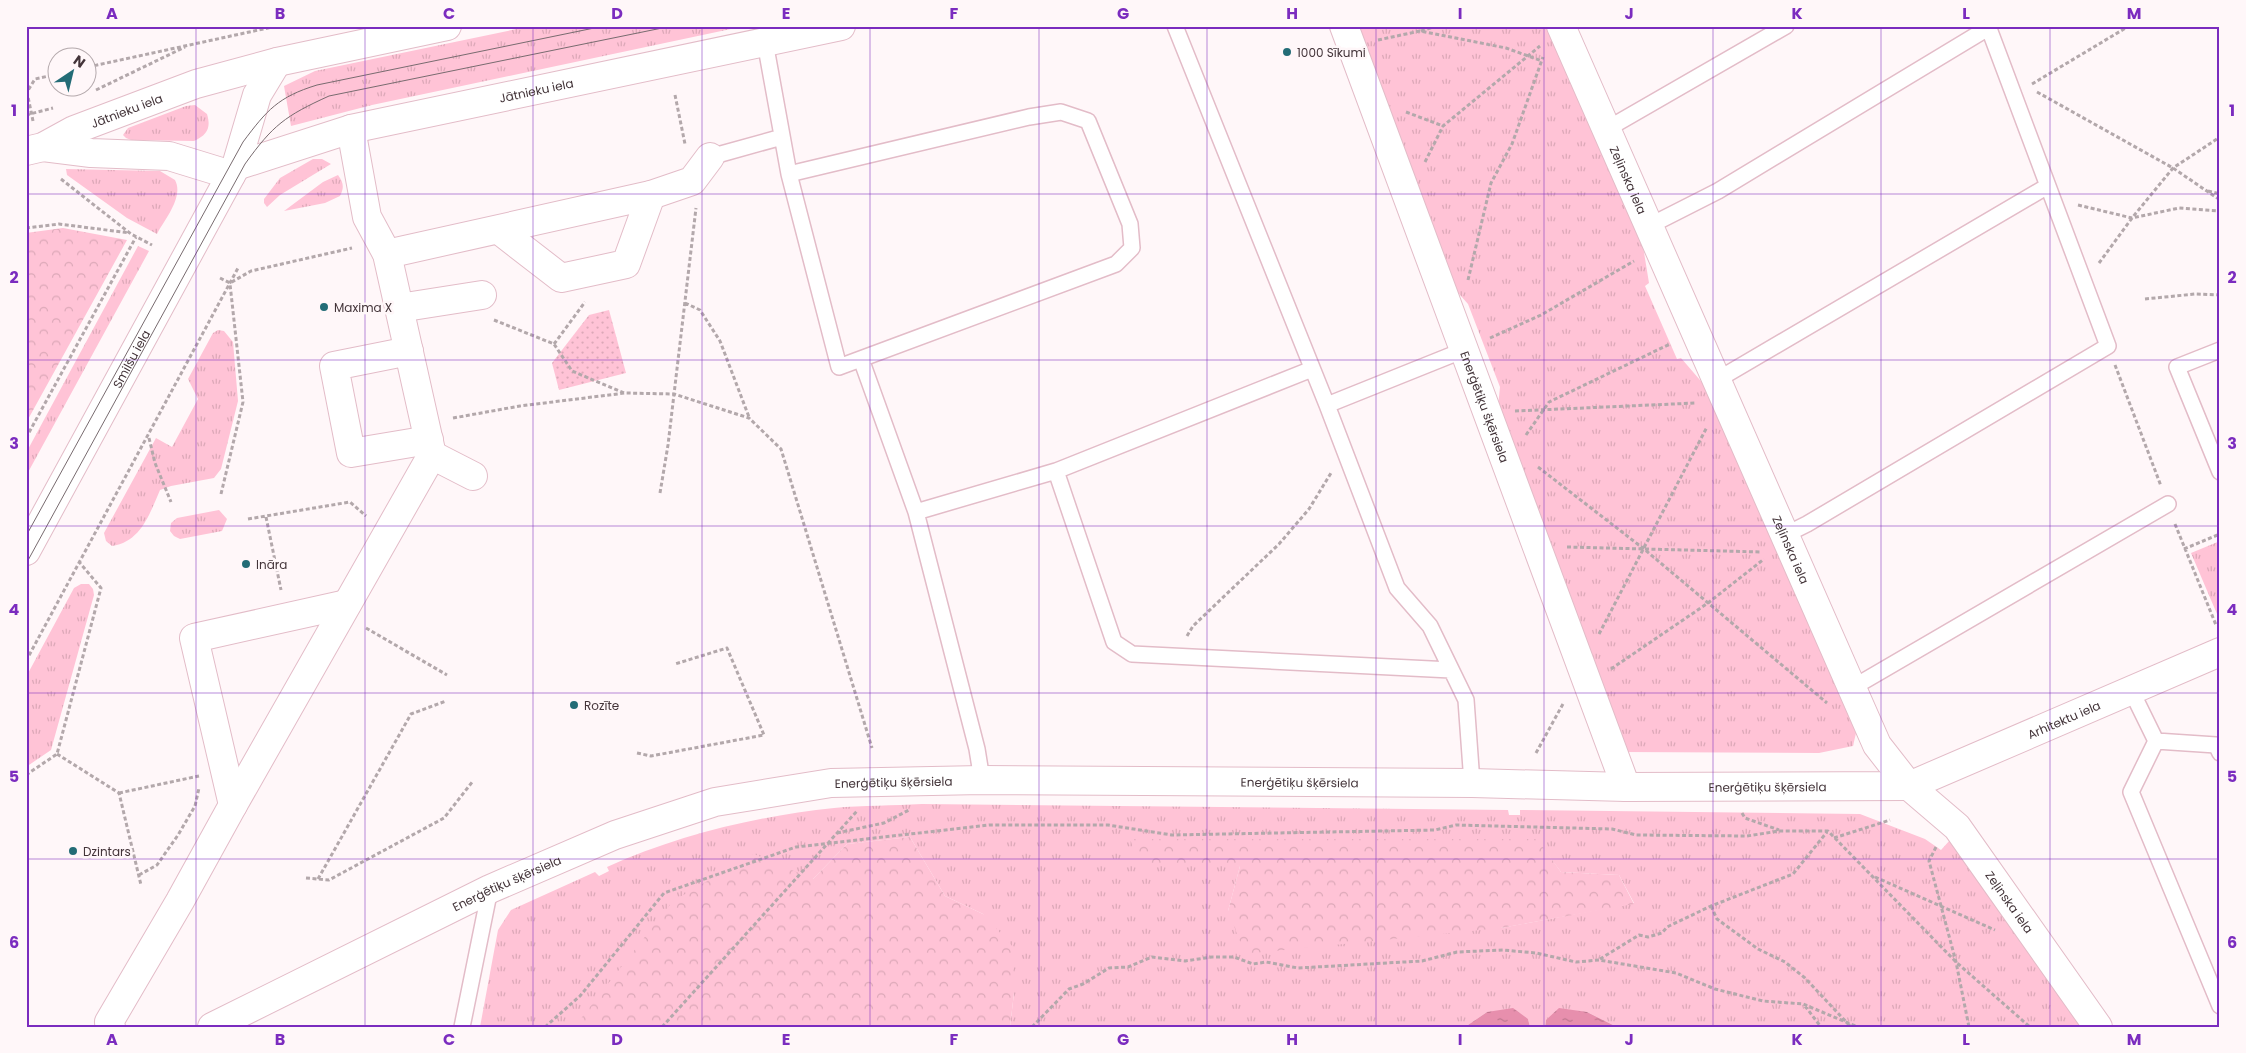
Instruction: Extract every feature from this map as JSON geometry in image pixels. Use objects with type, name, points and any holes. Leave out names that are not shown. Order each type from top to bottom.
[{"type":"street","name":"Jātnieku iela","points":[[35,143],[196,84],[277,62],[447,26]]},
{"type":"street","name":"Jātnieku iela","points":[[233,170],[351,129],[841,26]]},
{"type":"street","name":"Enerģētiķu šķērsiela","points":[[1347,34],[1487,412],[1510,455],[1537,546],[1626,787]]},
{"type":"street","name":"Zeļinska iela","points":[[1552,35],[1580,68],[1721,390],[1783,546],[1852,688],[1877,745],[1908,786],[1957,827],[2098,1027]]},
{"type":"street","name":"Smilšu iela","points":[[26,551],[233,170],[257,95],[277,62]]},
{"type":"street","points":[[351,129],[367,217],[384,248],[429,439],[472,476]]},
{"type":"street","points":[[35,143],[91,153],[170,156],[233,170]]},
{"type":"street","points":[[384,248],[499,230],[651,195],[701,169]]},
{"type":"street","points":[[499,230],[561,278],[610,268],[626,264],[651,195]]},
{"type":"street","points":[[399,308],[486,307]]},
{"type":"street","points":[[409,351],[334,366],[352,453],[429,439]]},
{"type":"street","points":[[111,1027],[109,1022],[180,901],[232,805],[354,614],[429,439]]},
{"type":"street","points":[[232,805],[194,638],[286,618],[354,614]]},
{"type":"street","name":"Arhitektu iela","points":[[1908,786],[2220,652]]},
{"type":"street","name":"Enerģētiķu šķērsiela","points":[[212,1027],[490,889],[615,835],[715,802],[831,783],[982,780],[1626,787],[1908,786]]},
{"type":"lane","points":[[1175,26],[1397,588],[1430,626],[1466,700],[1472,784]]},
{"type":"lane","points":[[1606,129],[1786,26]]},
{"type":"lane","points":[[1654,236],[1718,191],[1988,27],[2108,346],[1815,519],[1783,546]]},
{"type":"lane","points":[[765,42],[789,174],[839,367],[1116,264],[1132,248],[1130,224],[1088,121],[1061,112],[1029,117],[789,174]]},
{"type":"lane","points":[[701,169],[782,137]]},
{"type":"lane","points":[[1721,390],[2049,193]]},
{"type":"lane","points":[[1326,405],[1464,350]]},
{"type":"lane","points":[[2220,350],[2177,368],[2220,472]]},
{"type":"lane","points":[[861,359],[916,512],[977,749],[982,780]]},
{"type":"lane","points":[[916,512],[1056,471],[1312,369]]},
{"type":"lane","points":[[1056,471],[1114,642],[1132,654],[1451,670]]},
{"type":"lane","points":[[1852,688],[2168,504]]},
{"type":"lane","points":[[2131,690],[2156,741]]},
{"type":"lane","points":[[2156,741],[2216,744],[2220,753]]},
{"type":"lane","points":[[2156,741],[2131,792],[2220,1006]]},
{"type":"lane","points":[[462,1027],[490,889]]},
{"type":"path","points":[[98,65],[277,26]]},
{"type":"path","points":[[1347,34],[1370,41],[1437,26]]},
{"type":"path","points":[[2129,26],[2028,86],[2173,168],[2220,200]]},
{"type":"path","points":[[1420,31],[1506,48],[1564,70],[1580,68]]},
{"type":"path","points":[[1407,196],[1443,126],[1552,35]]},
{"type":"path","points":[[98,88],[190,44]]},
{"type":"path","points":[[1448,306],[1463,298],[1491,183],[1512,144],[1544,53]]},
{"type":"path","points":[[35,143],[32,114],[27,92],[36,79],[48,76]]},
{"type":"path","points":[[660,493],[701,169],[675,95]]},
{"type":"path","points":[[26,116],[58,106]]},
{"type":"path","points":[[2084,284],[2132,218],[2173,168],[2220,137]]},
{"type":"path","points":[[61,178],[131,234],[152,245]]},
{"type":"path","points":[[2205,190],[2220,194]]},
{"type":"path","points":[[2049,193],[2132,218],[2179,208],[2220,211]]},
{"type":"path","points":[[28,227],[59,224],[131,234]]},
{"type":"path","points":[[1464,350],[1540,315],[1654,236]]},
{"type":"path","points":[[26,438],[136,237]]},
{"type":"path","points":[[230,283],[251,271],[384,248]]},
{"type":"path","points":[[26,662],[149,437],[238,268]]},
{"type":"path","points":[[554,344],[610,268]]},
{"type":"path","points":[[220,278],[230,283]]},
{"type":"path","points":[[221,494],[243,402],[230,283]]},
{"type":"path","points":[[2145,299],[2195,294],[2220,295]]},
{"type":"path","points":[[685,303],[700,310],[720,341],[749,418],[781,449],[872,748]]},
{"type":"path","points":[[486,307],[554,344],[572,371],[624,394]]},
{"type":"path","points":[[1670,344],[1549,402],[1510,455],[1644,549],[1833,708]]},
{"type":"path","points":[[1487,412],[1707,402],[1721,390]]},
{"type":"path","points":[[1536,753],[1585,676],[1644,549],[1714,414],[1721,390]]},
{"type":"path","points":[[429,439],[520,406],[624,394],[674,394],[749,418]]},
{"type":"path","points":[[149,437],[155,462],[171,502]]},
{"type":"path","points":[[1175,656],[1193,626],[1279,544],[1303,516],[1344,451]]},
{"type":"path","points":[[248,519],[350,502],[387,534]]},
{"type":"path","points":[[266,517],[286,618]]},
{"type":"path","points":[[2184,549],[2220,534]]},
{"type":"path","points":[[1537,546],[1644,549],[1783,546]]},
{"type":"path","points":[[1585,676],[1708,603],[1783,546]]},
{"type":"path","points":[[26,775],[57,754],[101,588],[80,563]]},
{"type":"path","points":[[354,614],[447,675]]},
{"type":"path","points":[[637,753],[651,756],[764,735],[727,648],[675,664]]},
{"type":"path","points":[[318,879],[411,714],[446,700]]},
{"type":"path","points":[[57,754],[119,793],[201,776],[195,806],[178,835],[157,865],[139,876]]},
{"type":"path","points":[[306,878],[329,880],[444,818],[473,781]]},
{"type":"path","points":[[662,1027],[847,821],[888,782]]},
{"type":"path","points":[[119,793],[141,885]]},
{"type":"path","points":[[1834,838],[1890,820]]},
{"type":"path","points":[[545,1027],[580,996],[664,892],[796,847],[989,825],[1108,826],[1172,835],[1435,830],[1456,825],[1612,829],[1636,835],[1747,836],[1779,831],[1828,831],[1956,962],[2030,1027]]},
{"type":"path","points":[[1599,960],[1639,935],[1648,937],[1662,933],[1667,926],[1711,906],[1793,874],[1828,831]]},
{"type":"path","points":[[1940,840],[1929,861],[1956,962],[1969,1027]]},
{"type":"path","points":[[1872,875],[1997,931]]},
{"type":"path","points":[[1711,906],[1718,919],[1758,950],[1785,962],[1805,978],[1851,1027]]},
{"type":"path","points":[[1032,1027],[1069,989],[1083,984],[1109,968],[1128,967],[1152,957],[1185,961],[1212,956],[1234,957],[1253,964],[1266,962],[1298,968],[1422,961],[1457,952],[1504,950],[1536,953],[1576,962],[1599,960],[1676,972],[1715,989],[1763,1001],[1803,1004],[1858,1027]]},
{"type":"path","points":[[1803,1004],[1821,1027]]},
{"type":"green space","points":[[531,26],[565,26],[566,29],[581,26],[745,26],[372,105],[291,126],[284,86],[315,71]]},
{"type":"green space","points":[[1353,26],[1550,26],[1642,240],[1649,283],[1645,286],[1677,359],[1681,358],[1706,387],[1856,733],[1853,746],[1819,753],[1621,752],[1497,417],[1500,387],[1468,304],[1452,286]]},
{"type":"green space","points":[[195,105],[207,114],[209,123],[205,133],[194,141],[131,140],[123,135],[128,128],[186,106]]},
{"type":"green space","points":[[313,159],[322,159],[331,164],[280,195],[267,207],[264,199],[280,178]]},
{"type":"green space","points":[[66,169],[160,171],[175,180],[177,194],[169,215],[157,234],[127,218],[67,175]]},
{"type":"green space","points":[[338,175],[343,186],[340,196],[325,203],[284,211],[323,182]]},
{"type":"green space","points":[[63,228],[127,240],[26,423],[26,233]]},
{"type":"green space","points":[[138,246],[149,251],[26,476],[26,453]]},
{"type":"green space","points":[[609,310],[626,373],[559,390],[552,363],[589,315]]},
{"type":"green space","points":[[218,330],[224,331],[233,342],[238,401],[221,469],[214,478],[171,486],[160,490],[148,517],[137,533],[130,539],[112,546],[106,541],[104,533],[156,438],[172,447],[198,399],[188,379],[213,333]]},
{"type":"green space","points":[[219,510],[227,519],[222,531],[180,539],[170,531],[171,523],[177,518]]},
{"type":"green space","points":[[2220,541],[2220,615],[2217,614],[2191,553]]},
{"type":"green space","points":[[81,584],[89,584],[93,589],[94,595],[51,750],[26,767],[26,677],[74,588]]},
{"type":"green space","points":[[922,804],[1508,810],[1509,815],[1520,815],[1520,810],[1860,814],[1925,839],[1941,850],[1950,840],[2081,1027],[1617,1027],[1587,1012],[1546,1020],[1545,1027],[1530,1027],[1528,1019],[1487,1012],[1465,1027],[1010,1027],[1014,993],[983,914],[945,896],[910,837],[847,844],[813,879],[575,1027],[480,1027],[498,930],[511,910],[595,872],[599,876],[609,871],[607,867],[634,856],[662,845],[718,828],[776,816],[845,807]],"holes":[[[1130,839],[1536,839],[1561,872],[1619,875],[1634,903],[1501,928],[1228,911],[1240,866]]]},
{"type":"green space","points":[[910,837],[945,896],[983,914],[1013,947],[1014,993],[1010,1027],[575,1026],[673,901],[754,854],[813,879],[847,844]]},
{"type":"green space","points":[[1130,839],[1537,839],[1561,872],[1619,875],[1634,904],[1501,928],[1245,954],[1228,911],[1240,866],[1139,863]]},
{"type":"water","points":[[1513,1008],[1528,1019],[1530,1027],[1465,1027],[1487,1012]]},
{"type":"water","points":[[1559,1008],[1587,1012],[1617,1027],[1545,1027],[1546,1020]]},
{"type":"tram line","points":[[26,536],[243,142],[259,121],[274,106],[292,94],[317,85],[604,26]]},
{"type":"tram line","points":[[26,564],[245,164],[264,140],[281,123],[290,116],[329,96],[672,26]]},
{"type":"place","name":"1000 Sīkumi","points":[[1287,52]]},
{"type":"place","name":"Maxima X","points":[[324,307]]},
{"type":"place","name":"Ināra","points":[[246,564]]},
{"type":"place","name":"Rozīte","points":[[574,705]]},
{"type":"place","name":"Dzintars","points":[[73,851]]}]
